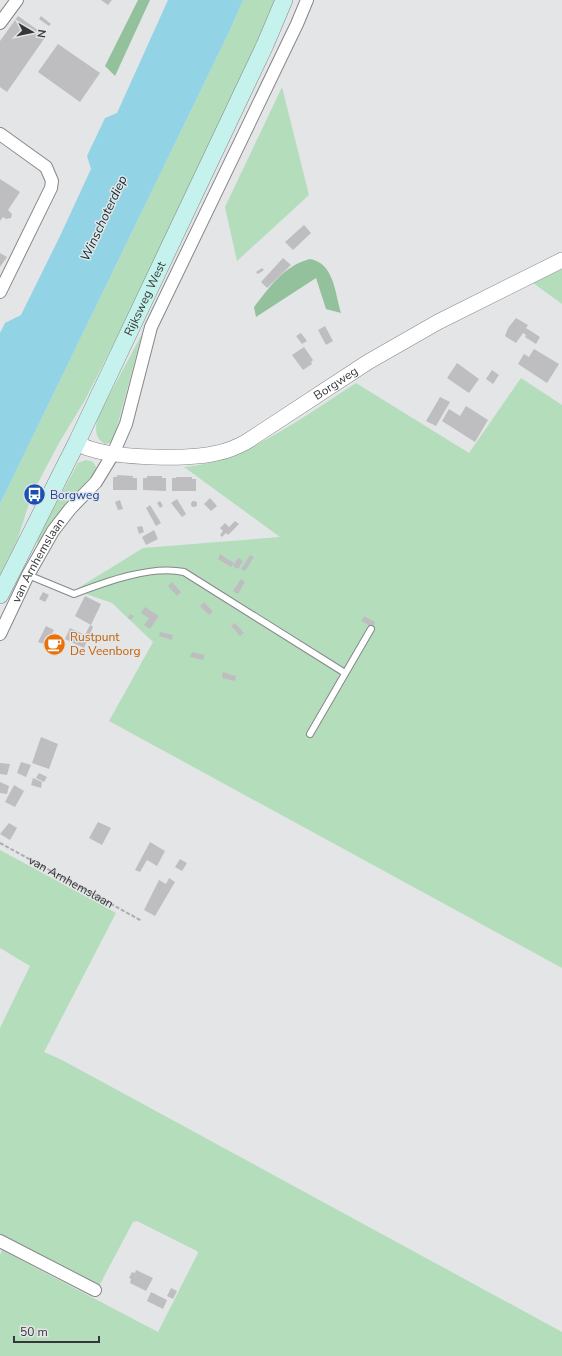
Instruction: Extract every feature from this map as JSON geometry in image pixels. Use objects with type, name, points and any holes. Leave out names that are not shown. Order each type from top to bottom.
[{"type":"main road","name":"Rijksweg West","points":[[0,595],[77,442],[265,46],[284,0]]},
{"type":"street","points":[[0,23],[17,0]]},
{"type":"street","name":"Rijksweg West","points":[[113,454],[126,424],[151,327],[297,24],[307,0]]},
{"type":"street","points":[[0,134],[46,167],[52,181],[51,188],[1,285]]},
{"type":"street","name":"Borgweg","points":[[77,442],[90,449],[113,454],[152,456],[216,454],[236,447],[255,437],[368,362],[425,330],[562,260]]},
{"type":"street","name":"van Arnhemslaan","points":[[0,634],[28,576],[53,531],[70,509],[96,482],[113,454]]},
{"type":"street","points":[[0,1241],[95,1290]]},
{"type":"lane","points":[[28,576],[74,594],[113,579],[172,569],[184,572],[345,673]]},
{"type":"lane","points":[[310,734],[371,629]]},
{"type":"path","name":"van Arnhemslaan","points":[[0,843],[142,921]]},
{"type":"green space","points":[[138,0],[150,0],[115,76],[105,66]]},
{"type":"green space","points":[[243,0],[278,0],[125,321],[85,400],[59,443],[32,494],[17,541],[0,575],[0,504],[231,28]]},
{"type":"green space","points":[[282,87],[309,195],[237,261],[225,207]]},
{"type":"green space","points":[[310,259],[324,266],[329,273],[335,288],[341,313],[326,309],[316,278],[256,317],[254,307],[278,278],[300,262]]},
{"type":"green space","points":[[562,269],[562,304],[533,283]]},
{"type":"green space","points":[[142,334],[113,442],[105,444],[97,436],[97,418]]},
{"type":"green space","points":[[521,378],[562,405],[562,968],[109,721],[153,642],[112,603],[75,590],[143,548],[280,537],[184,467],[207,464],[229,457],[252,447],[296,422],[356,383],[469,453]]},
{"type":"green space","points":[[86,460],[93,462],[97,469],[37,544],[38,538],[78,463]]},
{"type":"green space","points":[[0,850],[116,913],[44,1052],[62,1060],[562,1332],[562,1356],[0,1356],[0,1255],[2,1250],[158,1332],[198,1253],[197,1251],[137,1221],[133,1222],[99,1286],[0,1236],[0,1028],[30,966],[0,948]]},
{"type":"water","name":"Winschoterdiep","points":[[168,0],[243,0],[231,28],[0,504],[0,333],[5,323],[21,315],[91,169],[87,156],[105,118],[117,113]]},
{"type":"building","points":[[101,0],[112,0],[108,5]]},
{"type":"building","points":[[18,16],[46,36],[7,92],[0,87],[0,41]]},
{"type":"building","points":[[41,16],[51,24],[49,26],[39,19]]},
{"type":"building","points":[[58,44],[100,73],[80,102],[38,72]]},
{"type":"building","points":[[0,179],[20,192],[8,210],[12,214],[11,218],[6,219],[3,217],[0,221]]},
{"type":"building","points":[[304,225],[311,233],[293,250],[285,242]]},
{"type":"building","points":[[0,253],[7,257],[0,267]]},
{"type":"building","points":[[283,258],[291,265],[267,288],[261,282]]},
{"type":"building","points":[[262,268],[264,270],[258,274],[256,272]]},
{"type":"building","points":[[516,318],[528,325],[526,328],[540,337],[536,344],[525,337],[526,335],[523,333],[516,343],[505,336],[508,328]]},
{"type":"building","points":[[325,326],[333,341],[326,345],[318,330]]},
{"type":"building","points":[[301,333],[307,341],[302,344],[296,336]]},
{"type":"building","points":[[304,347],[313,360],[311,362],[312,364],[303,370],[292,355]]},
{"type":"building","points":[[534,349],[559,364],[547,383],[518,364],[524,354],[529,357]]},
{"type":"building","points":[[457,363],[479,379],[469,393],[447,378]]},
{"type":"building","points":[[492,370],[499,375],[493,384],[486,379]]},
{"type":"building","points":[[440,397],[450,402],[436,426],[426,421]]},
{"type":"building","points":[[466,406],[488,420],[475,442],[442,421],[449,409],[460,416]]},
{"type":"building","points":[[117,475],[133,476],[133,478],[137,478],[137,490],[113,490],[113,477],[117,477]]},
{"type":"building","points":[[147,476],[162,476],[162,478],[166,478],[166,491],[143,490],[143,478],[147,478]]},
{"type":"building","points":[[192,477],[192,479],[196,479],[196,491],[172,491],[172,478]]},
{"type":"building","points":[[210,498],[217,506],[211,511],[204,504]]},
{"type":"building","points":[[177,499],[186,514],[182,517],[171,503]]},
{"type":"building","points":[[120,500],[123,509],[118,510],[115,502]]},
{"type":"building","points":[[160,501],[163,506],[160,508],[157,503]]},
{"type":"building","points":[[194,501],[197,504],[194,507],[191,504]]},
{"type":"building","points":[[150,505],[161,523],[156,526],[146,508]]},
{"type":"building","points":[[235,521],[239,524],[228,535],[226,533],[222,537],[220,535],[223,531],[220,528],[225,523],[229,527]]},
{"type":"building","points":[[142,526],[144,532],[139,534],[137,527]]},
{"type":"building","points":[[154,530],[158,539],[146,545],[142,537]]},
{"type":"building","points":[[220,554],[234,563],[231,567],[218,559]]},
{"type":"building","points":[[250,555],[254,557],[245,571],[241,569]]},
{"type":"building","points":[[238,558],[243,561],[238,569],[233,566]]},
{"type":"building","points":[[241,579],[245,582],[238,594],[233,591]]},
{"type":"building","points":[[172,582],[181,592],[177,596],[168,586]]},
{"type":"building","points":[[43,592],[49,595],[45,602],[39,599]]},
{"type":"building","points":[[85,596],[101,604],[91,625],[75,616]]},
{"type":"building","points":[[204,602],[213,612],[209,615],[200,606]]},
{"type":"building","points":[[145,607],[159,616],[150,629],[144,625],[149,618],[141,613]]},
{"type":"building","points":[[130,614],[134,616],[131,620],[128,618]]},
{"type":"building","points":[[364,616],[375,622],[373,627],[361,621]]},
{"type":"building","points":[[235,623],[244,633],[240,636],[231,626]]},
{"type":"building","points":[[90,625],[93,627],[84,648],[65,639],[70,628],[85,635]]},
{"type":"building","points":[[46,626],[54,630],[51,635],[63,640],[57,653],[43,646],[44,644],[38,642]]},
{"type":"building","points":[[160,632],[173,635],[172,640],[159,636]]},
{"type":"building","points":[[192,652],[205,655],[203,660],[190,657]]},
{"type":"building","points":[[223,672],[236,676],[235,681],[222,678]]},
{"type":"building","points":[[41,737],[58,744],[49,769],[32,763]]},
{"type":"building","points":[[21,762],[31,765],[26,777],[17,773]]},
{"type":"building","points":[[0,763],[10,764],[7,775],[0,774]]},
{"type":"building","points":[[39,773],[47,777],[44,782],[36,778]]},
{"type":"building","points":[[33,778],[42,782],[41,788],[31,785]]},
{"type":"building","points":[[0,782],[9,786],[7,794],[0,793]]},
{"type":"building","points":[[14,785],[24,791],[15,807],[5,802]]},
{"type":"building","points":[[98,822],[111,828],[102,845],[89,838]]},
{"type":"building","points":[[9,823],[17,828],[10,840],[0,834]]},
{"type":"building","points":[[150,842],[165,851],[157,866],[147,860],[140,872],[135,870]]},
{"type":"building","points":[[180,859],[187,863],[182,871],[175,867]]},
{"type":"building","points":[[169,878],[175,882],[155,916],[144,910],[159,880],[166,884]]},
{"type":"building","points":[[136,1270],[153,1278],[146,1291],[130,1283],[131,1279],[129,1278],[132,1272],[135,1273]]},
{"type":"building","points":[[171,1288],[177,1291],[173,1299],[167,1296]]},
{"type":"building","points":[[151,1292],[167,1300],[163,1309],[147,1301]]},
{"type":"place","name":"Borgweg","points":[[35,495]]},
{"type":"place","name":"Rustpunt De Veenborg","points":[[55,644]]}]
